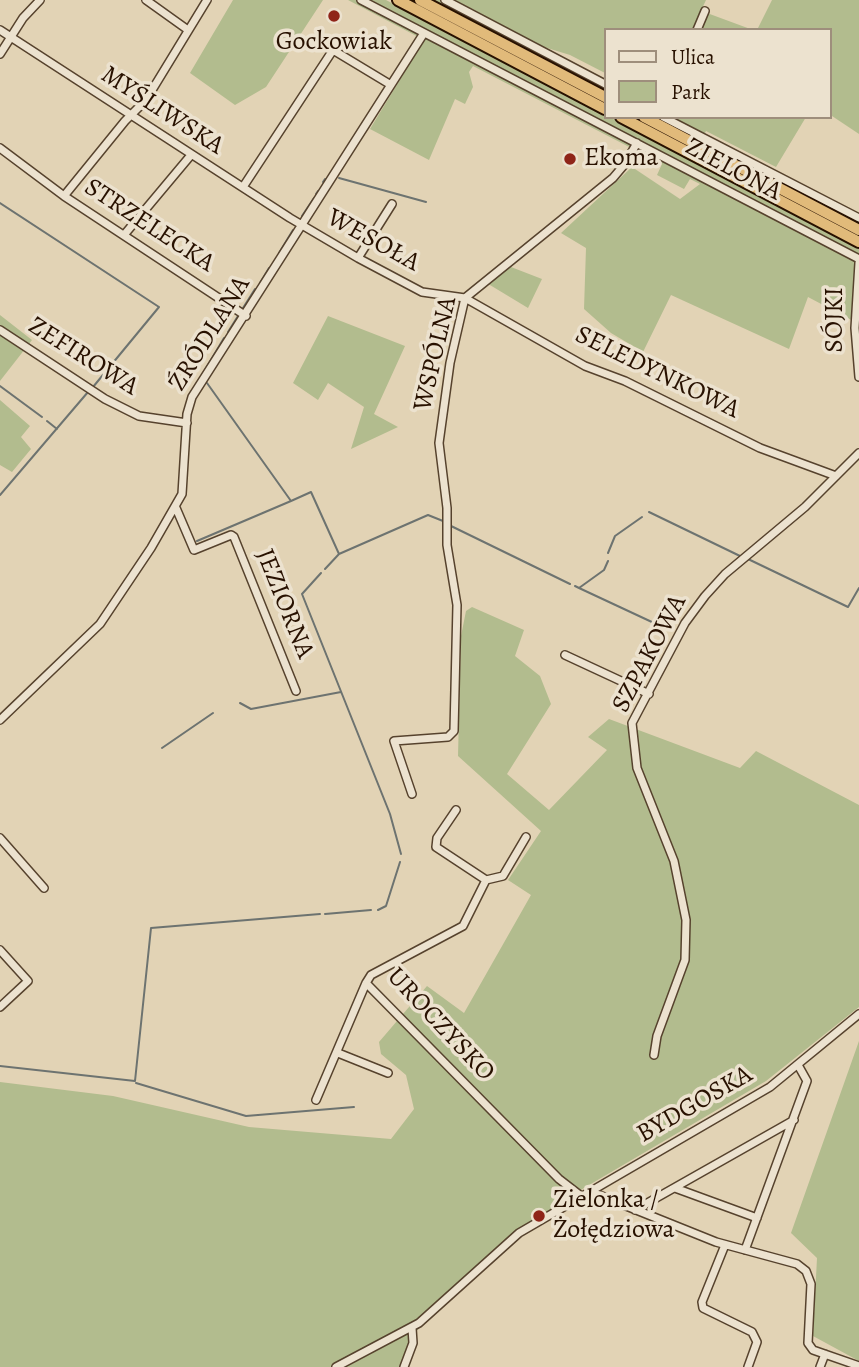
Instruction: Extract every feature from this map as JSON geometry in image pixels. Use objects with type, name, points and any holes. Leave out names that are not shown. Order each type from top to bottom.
[{"type":"highway","points":[[398,0],[604,108]]},
{"type":"highway","points":[[420,0],[604,96]]},
{"type":"highway","points":[[625,119],[859,242]]},
{"type":"highway","points":[[648,119],[859,230]]},
{"type":"street","points":[[0,54],[23,18],[40,0]]},
{"type":"street","points":[[146,0],[188,30]]},
{"type":"street","points":[[64,196],[146,100],[207,0]]},
{"type":"street","name":"ZIELONA","points":[[361,0],[859,261]]},
{"type":"street","points":[[445,0],[604,83]]},
{"type":"street","points":[[698,28],[705,11]]},
{"type":"street","name":"MYŚLIWSKA","points":[[0,30],[303,225]]},
{"type":"street","name":"ŹRÓDLANA","points":[[0,720],[100,624],[176,508],[186,476],[187,423],[192,397],[424,33]]},
{"type":"street","points":[[243,187],[333,50],[391,85]]},
{"type":"street","name":"ZIELONA","points":[[667,119],[859,218]]},
{"type":"street","name":"WSPÓLNA","points":[[412,794],[394,741],[448,737],[454,731],[457,605],[447,545],[447,509],[439,443],[450,363],[465,299],[485,279],[603,187],[624,165],[637,143]]},
{"type":"street","name":"STRZELECKA","points":[[0,148],[64,196],[246,316]]},
{"type":"street","points":[[124,235],[191,155]]},
{"type":"street","points":[[358,258],[392,204]]},
{"type":"street","name":"WESOŁA","points":[[303,225],[422,292],[465,299]]},
{"type":"street","name":"SÓJKI","points":[[859,261],[855,328],[859,377]]},
{"type":"street","name":"SELEDYNKOWA","points":[[465,299],[585,366],[625,381],[760,448],[836,476]]},
{"type":"street","name":"ZEFIROWA","points":[[0,330],[105,399],[139,416],[187,423]]},
{"type":"street","name":"SZPAKOWA","points":[[654,1055],[657,1036],[685,960],[686,931],[674,861],[637,768],[632,723],[685,623],[705,596],[859,453]]},
{"type":"street","name":"JEZIORNA","points":[[176,508],[194,550],[231,535],[234,537],[296,691]]},
{"type":"street","points":[[565,655],[649,694]]},
{"type":"street","points":[[456,810],[437,838],[436,847],[486,880]]},
{"type":"street","name":"UROCZYSKO","points":[[526,837],[503,876],[486,880],[463,926],[371,975],[366,983],[558,1179],[585,1194],[725,1245],[792,1261],[806,1271],[812,1289],[808,1343],[813,1350],[825,1354]]},
{"type":"street","points":[[0,838],[44,888]]},
{"type":"street","points":[[0,950],[28,981],[0,1007]]},
{"type":"street","points":[[316,1100],[366,983]]},
{"type":"street","name":"BYDGOSKA","points":[[336,1367],[412,1328],[446,1302],[509,1240],[542,1218],[770,1087],[859,1014]]},
{"type":"street","points":[[338,1053],[388,1073]]},
{"type":"street","points":[[745,1250],[807,1081],[798,1065]]},
{"type":"street","points":[[635,1210],[794,1120]]},
{"type":"street","points":[[675,1188],[757,1218]]},
{"type":"street","points":[[725,1245],[702,1302],[703,1308],[752,1332],[757,1342],[748,1367]]},
{"type":"street","points":[[404,1367],[414,1343],[412,1328]]},
{"type":"street","points":[[820,1367],[825,1354],[859,1366]]},
{"type":"green space","points":[[233,0],[323,0],[266,87],[235,105],[190,73]]},
{"type":"green space","points":[[348,0],[386,0],[604,114],[604,119],[613,119],[859,248],[859,324],[808,297],[789,349],[671,295],[643,352],[611,333],[584,309],[586,248],[561,233],[632,167],[680,199],[700,184],[690,179],[684,189],[657,175],[662,164],[473,66],[469,72],[473,87],[465,104],[455,99],[429,160],[370,129],[424,40]]},
{"type":"green space","points":[[433,0],[442,0],[604,85],[604,89]]},
{"type":"green space","points":[[455,0],[706,0],[693,28],[604,28],[604,72],[570,55],[544,47]]},
{"type":"green space","points":[[772,0],[859,0],[859,134],[831,115],[831,28],[758,28]]},
{"type":"green space","points":[[707,13],[748,28],[701,28]]},
{"type":"green space","points":[[675,119],[805,119],[776,167],[706,131],[704,135]]},
{"type":"green space","points":[[511,267],[542,279],[528,308],[485,282]]},
{"type":"green space","points":[[0,315],[32,340],[0,381]]},
{"type":"green space","points":[[328,316],[405,346],[374,414],[398,427],[351,449],[364,407],[328,383],[318,400],[293,383]]},
{"type":"green space","points":[[0,400],[30,426],[21,437],[31,449],[12,472],[0,465]]},
{"type":"green space","points":[[472,607],[524,630],[515,656],[540,676],[551,704],[507,774],[549,810],[607,750],[588,737],[609,719],[740,768],[756,751],[859,805],[859,1007],[766,1081],[584,1188],[490,1253],[410,1338],[400,1367],[0,1367],[0,1082],[113,1096],[249,1127],[391,1139],[414,1109],[406,1075],[381,1054],[379,1042],[427,986],[464,1013],[531,895],[508,880],[541,831],[458,756],[461,636],[466,611]]},
{"type":"green space","points":[[859,1041],[859,1361],[813,1336],[817,1258],[791,1233]]},
{"type":"waterway","points":[[339,178],[426,202]]},
{"type":"waterway","points":[[302,216],[314,198]]},
{"type":"waterway","points":[[0,203],[159,307],[93,387]]},
{"type":"waterway","points":[[279,253],[293,230]]},
{"type":"waterway","points":[[260,283],[269,268]]},
{"type":"waterway","points":[[243,308],[255,289]]},
{"type":"waterway","points":[[228,332],[238,316]]},
{"type":"waterway","points":[[202,375],[224,338]]},
{"type":"waterway","points":[[207,383],[291,501],[311,492],[339,554]]},
{"type":"waterway","points":[[0,386],[42,417]]},
{"type":"waterway","points":[[0,495],[88,392]]},
{"type":"waterway","points":[[47,421],[57,429]]},
{"type":"waterway","points":[[197,541],[291,501]]},
{"type":"waterway","points":[[649,512],[740,556]]},
{"type":"waterway","points":[[325,569],[339,554],[428,515],[443,521]]},
{"type":"waterway","points":[[608,553],[615,536],[642,517]]},
{"type":"waterway","points":[[449,525],[570,584]]},
{"type":"waterway","points":[[748,559],[848,607],[859,588]]},
{"type":"waterway","points":[[575,586],[579,588],[604,570],[608,561]]},
{"type":"waterway","points":[[321,573],[302,594],[390,814],[401,854]]},
{"type":"waterway","points":[[579,588],[654,623]]},
{"type":"waterway","points":[[240,703],[251,709],[341,692]]},
{"type":"waterway","points":[[162,748],[213,713]]},
{"type":"waterway","points":[[378,910],[386,906],[400,862]]},
{"type":"waterway","points":[[325,914],[371,910]]},
{"type":"waterway","points":[[0,1066],[135,1081],[151,928],[320,914]]},
{"type":"waterway","points":[[136,1083],[246,1116],[354,1107]]},
{"type":"place","name":"Gockowiak","points":[[334,16]]},
{"type":"place","name":"Ekoma","points":[[570,159]]},
{"type":"place","name":"Zielonka / Żołędziowa","points":[[539,1216]]}]
